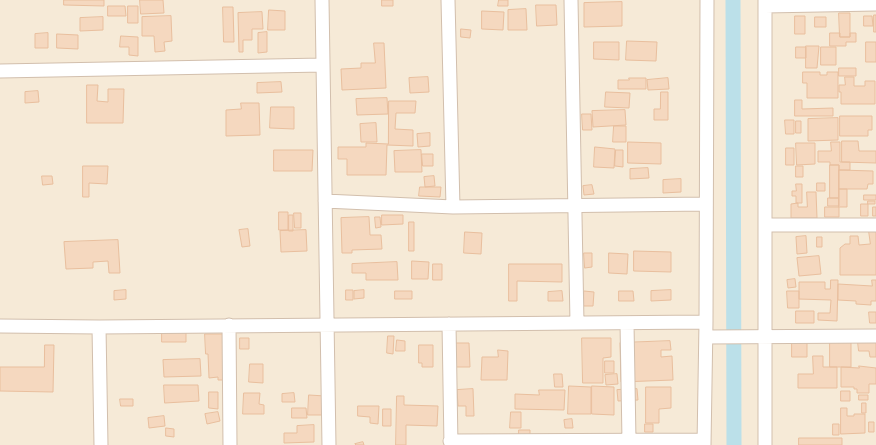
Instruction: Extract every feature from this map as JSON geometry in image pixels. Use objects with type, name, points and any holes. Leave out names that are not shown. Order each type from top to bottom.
[{"type":"street","points":[[322,0],[329,445]]},
{"type":"street","points":[[448,0],[453,207]]},
{"type":"street","points":[[571,0],[577,323]]},
{"type":"street","points":[[449,324],[450,443],[629,441],[704,442],[706,337],[707,0]]},
{"type":"street","points":[[765,445],[765,3],[876,4]]},
{"type":"street","points":[[0,71],[323,65]]},
{"type":"street","points":[[325,201],[453,207],[706,204]]},
{"type":"street","points":[[765,225],[876,225]]},
{"type":"street","points":[[0,326],[99,327],[706,322]]},
{"type":"street","points":[[627,323],[629,441]]},
{"type":"street","points":[[230,325],[230,445]]},
{"type":"street","points":[[99,327],[100,445]]},
{"type":"street","points":[[706,337],[876,336]]},
{"type":"shaded area","points":[[0,0],[876,0],[876,445],[0,445]]},
{"type":"building","points":[[64,0],[104,0],[104,6],[64,5]]},
{"type":"building","points":[[140,0],[163,0],[164,13],[141,14]]},
{"type":"building","points":[[382,0],[393,0],[393,6],[382,6]]},
{"type":"building","points":[[499,0],[508,0],[508,6],[498,6]]},
{"type":"building","points":[[622,2],[622,26],[584,27],[584,3]]},
{"type":"building","points":[[536,5],[556,5],[557,25],[537,26]]},
{"type":"building","points":[[108,6],[125,6],[126,16],[108,16]]},
{"type":"building","points":[[128,6],[138,6],[138,23],[128,23]]},
{"type":"building","points":[[223,7],[233,7],[234,42],[224,42]]},
{"type":"building","points":[[526,9],[527,30],[508,30],[508,10]]},
{"type":"building","points":[[269,10],[285,11],[285,30],[268,30]]},
{"type":"building","points":[[482,11],[504,12],[503,30],[482,29]]},
{"type":"building","points":[[262,12],[263,29],[252,29],[252,40],[243,40],[243,52],[239,52],[238,13]]},
{"type":"building","points":[[839,13],[850,13],[850,37],[840,37]]},
{"type":"building","points":[[874,15],[876,15],[876,32],[874,32]]},
{"type":"building","points":[[171,16],[172,41],[164,42],[165,51],[155,52],[154,36],[142,36],[142,17]]},
{"type":"building","points":[[795,16],[805,16],[805,34],[795,34]]},
{"type":"building","points":[[864,16],[872,16],[873,26],[864,26]]},
{"type":"building","points":[[103,17],[103,30],[80,31],[80,18]]},
{"type":"building","points":[[815,17],[826,17],[826,27],[815,27]]},
{"type":"building","points":[[461,29],[471,30],[470,38],[461,37]]},
{"type":"building","points":[[267,32],[267,52],[258,53],[258,33]]},
{"type":"building","points":[[48,33],[48,48],[35,48],[35,34]]},
{"type":"building","points":[[830,33],[840,33],[840,37],[850,37],[850,33],[856,33],[856,42],[846,42],[846,46],[830,46]]},
{"type":"building","points":[[57,34],[78,35],[78,49],[57,48]]},
{"type":"building","points":[[121,36],[138,37],[138,56],[129,55],[129,47],[120,47]]},
{"type":"building","points":[[627,41],[657,42],[656,61],[626,60]]},
{"type":"building","points":[[594,42],[619,42],[619,60],[594,59]]},
{"type":"building","points":[[866,42],[876,42],[876,62],[866,62]]},
{"type":"building","points":[[374,43],[384,43],[386,88],[342,90],[341,69],[361,68],[361,63],[375,63]]},
{"type":"building","points":[[806,46],[819,46],[817,68],[806,68]]},
{"type":"building","points":[[796,47],[806,47],[806,58],[796,58]]},
{"type":"building","points":[[821,47],[836,47],[836,65],[821,65]]},
{"type":"building","points":[[839,68],[856,68],[856,76],[839,76]]},
{"type":"building","points":[[803,72],[820,72],[820,75],[827,75],[827,72],[838,72],[838,98],[807,98],[807,83],[803,83]]},
{"type":"building","points":[[428,77],[429,92],[410,93],[409,78]]},
{"type":"building","points":[[845,77],[854,77],[854,86],[865,86],[865,81],[875,81],[875,104],[841,104],[841,92],[839,92],[839,85],[845,85]]},
{"type":"building","points":[[629,78],[646,78],[646,89],[618,89],[618,80],[629,80]]},
{"type":"building","points":[[668,78],[669,89],[648,90],[647,80]]},
{"type":"building","points":[[281,82],[282,92],[257,93],[257,83]]},
{"type":"building","points":[[87,85],[98,85],[97,101],[108,102],[108,89],[124,89],[123,123],[87,123]]},
{"type":"building","points":[[38,91],[39,102],[25,103],[25,92]]},
{"type":"building","points":[[606,92],[630,93],[629,108],[605,107]]},
{"type":"building","points":[[661,92],[668,92],[668,120],[654,120],[654,109],[660,109]]},
{"type":"building","points":[[387,98],[388,114],[357,115],[356,99]]},
{"type":"building","points":[[795,100],[802,100],[802,109],[833,108],[833,116],[795,116]]},
{"type":"building","points":[[389,101],[416,101],[415,113],[396,113],[395,129],[413,130],[413,146],[387,145],[386,175],[347,175],[347,159],[338,159],[338,147],[366,147],[366,143],[388,144]]},
{"type":"building","points":[[241,103],[259,103],[260,135],[226,136],[226,110],[241,109]]},
{"type":"building","points":[[271,107],[294,107],[294,129],[270,128]]},
{"type":"building","points":[[625,110],[626,125],[593,127],[592,111]]},
{"type":"building","points":[[582,114],[591,114],[592,130],[583,130]]},
{"type":"building","points":[[840,116],[872,116],[872,130],[868,130],[868,136],[840,136]]},
{"type":"building","points":[[838,118],[838,140],[808,141],[808,119]]},
{"type":"building","points":[[785,120],[794,120],[794,134],[786,134]]},
{"type":"building","points":[[796,121],[801,121],[801,133],[796,133]]},
{"type":"building","points":[[376,123],[377,142],[361,142],[360,124]]},
{"type":"building","points":[[614,126],[626,126],[626,142],[613,142]]},
{"type":"building","points":[[430,133],[430,146],[418,147],[417,134]]},
{"type":"building","points":[[842,141],[858,141],[859,151],[876,151],[876,163],[842,162]]},
{"type":"building","points":[[628,142],[661,143],[661,164],[628,163]]},
{"type":"building","points":[[831,142],[840,142],[840,162],[850,162],[850,170],[839,170],[839,165],[830,165],[830,162],[818,162],[818,151],[831,151]]},
{"type":"building","points":[[796,143],[815,143],[815,164],[797,165]]},
{"type":"building","points":[[595,147],[615,149],[614,168],[594,167]]},
{"type":"building","points":[[786,148],[794,148],[794,165],[786,165]]},
{"type":"building","points":[[274,150],[313,150],[312,171],[274,171]]},
{"type":"building","points":[[421,150],[422,172],[395,172],[394,151]]},
{"type":"building","points":[[616,150],[623,150],[623,167],[615,166]]},
{"type":"building","points":[[422,154],[433,154],[433,166],[423,166]]},
{"type":"building","points":[[830,165],[839,165],[839,198],[830,198]]},
{"type":"building","points":[[83,166],[108,166],[107,184],[89,183],[89,197],[83,197]]},
{"type":"building","points":[[796,166],[803,166],[803,177],[796,177]]},
{"type":"building","points":[[648,168],[649,178],[630,179],[630,169]]},
{"type":"building","points":[[839,170],[873,171],[873,184],[868,184],[867,189],[839,189]]},
{"type":"building","points":[[42,176],[52,176],[53,184],[43,185]]},
{"type":"building","points":[[434,176],[435,186],[425,187],[424,177]]},
{"type":"building","points":[[681,179],[681,192],[663,193],[663,180]]},
{"type":"building","points":[[817,183],[825,183],[825,191],[817,191]]},
{"type":"building","points":[[796,184],[802,184],[802,203],[796,203],[796,196],[792,196],[792,191],[796,191]]},
{"type":"building","points":[[592,185],[594,194],[584,195],[583,186]]},
{"type":"building","points":[[420,187],[441,187],[440,197],[419,196]]},
{"type":"building","points":[[839,189],[847,189],[847,207],[839,207]]},
{"type":"building","points":[[807,192],[816,192],[817,218],[791,218],[791,204],[798,203],[798,207],[807,207]]},
{"type":"building","points":[[864,195],[876,195],[876,200],[864,200]]},
{"type":"building","points":[[828,198],[839,198],[839,206],[828,206]]},
{"type":"building","points":[[868,201],[875,201],[875,204],[868,204]]},
{"type":"building","points":[[861,204],[868,204],[868,216],[861,216]]},
{"type":"building","points":[[825,207],[839,207],[839,217],[825,217]]},
{"type":"building","points":[[873,207],[876,207],[876,216],[873,216]]},
{"type":"building","points":[[279,212],[288,212],[288,230],[279,230]]},
{"type":"building","points":[[294,213],[301,213],[301,228],[295,228]]},
{"type":"building","points":[[289,215],[293,215],[293,231],[289,231]]},
{"type":"building","points":[[382,215],[403,215],[403,224],[382,225]]},
{"type":"building","points":[[369,217],[370,235],[381,235],[382,249],[352,250],[352,253],[342,253],[341,218]]},
{"type":"building","points":[[375,217],[380,217],[381,227],[376,228]]},
{"type":"building","points":[[409,222],[414,222],[414,251],[409,251]]},
{"type":"building","points":[[248,229],[250,246],[242,247],[239,230]]},
{"type":"building","points":[[306,230],[307,251],[281,252],[280,231]]},
{"type":"building","points":[[869,231],[876,231],[876,275],[840,275],[840,248],[845,244],[850,244],[850,236],[858,236],[859,245],[870,244]]},
{"type":"building","points":[[465,232],[482,233],[481,254],[464,253]]},
{"type":"building","points":[[806,236],[807,253],[797,254],[796,237]]},
{"type":"building","points":[[817,237],[822,237],[822,247],[817,247]]},
{"type":"building","points":[[118,240],[120,273],[109,273],[108,261],[93,262],[93,268],[66,269],[64,242]]},
{"type":"building","points":[[634,251],[671,252],[671,272],[634,271]]},
{"type":"building","points":[[584,253],[592,253],[592,267],[585,268]]},
{"type":"building","points":[[609,253],[628,254],[627,274],[609,273]]},
{"type":"building","points":[[819,256],[821,274],[799,276],[797,258]]},
{"type":"building","points":[[412,261],[429,262],[428,279],[412,279]]},
{"type":"building","points":[[397,262],[398,280],[366,280],[366,273],[352,273],[352,264]]},
{"type":"building","points":[[433,264],[442,264],[442,280],[433,280]]},
{"type":"building","points":[[509,264],[562,264],[562,282],[517,281],[517,301],[509,301]]},
{"type":"building","points":[[795,279],[796,287],[788,288],[787,280]]},
{"type":"building","points":[[831,280],[838,280],[837,321],[818,320],[818,313],[830,313],[831,300],[799,299],[799,282],[825,282],[825,289],[830,289]]},
{"type":"building","points":[[872,280],[876,280],[876,301],[871,301],[871,305],[856,304],[856,301],[838,300],[838,284],[872,286]]},
{"type":"building","points":[[126,290],[126,299],[114,300],[114,291]]},
{"type":"building","points":[[346,290],[353,290],[353,300],[346,300]]},
{"type":"building","points":[[364,290],[364,298],[354,299],[354,291]]},
{"type":"building","points":[[671,290],[671,300],[651,301],[651,291]]},
{"type":"building","points":[[395,291],[412,291],[412,299],[395,299]]},
{"type":"building","points":[[562,291],[563,301],[548,301],[548,292]]},
{"type":"building","points":[[584,291],[594,292],[593,306],[584,306]]},
{"type":"building","points":[[619,291],[633,291],[634,301],[619,301]]},
{"type":"building","points":[[787,291],[799,291],[799,308],[788,308]]},
{"type":"building","points":[[796,311],[814,311],[814,323],[796,323]]},
{"type":"building","points":[[869,312],[876,312],[876,323],[870,323]]},
{"type":"building","points":[[162,330],[186,330],[186,342],[162,342]]},
{"type":"building","points":[[205,334],[223,334],[224,380],[218,380],[218,377],[209,378]]},
{"type":"building","points":[[388,336],[394,336],[393,354],[387,353]]},
{"type":"building","points":[[240,338],[249,338],[249,349],[240,349]]},
{"type":"building","points":[[582,338],[611,338],[611,357],[603,358],[603,383],[583,383]]},
{"type":"building","points":[[397,340],[405,341],[405,351],[396,351]]},
{"type":"building","points":[[670,341],[671,350],[661,350],[661,357],[672,356],[673,380],[621,382],[620,343]]},
{"type":"building","points":[[792,342],[807,342],[807,357],[792,357]]},
{"type":"building","points":[[830,342],[851,342],[851,367],[830,367]]},
{"type":"building","points":[[858,342],[876,342],[876,357],[870,357],[869,351],[859,351]]},
{"type":"building","points":[[455,343],[469,343],[470,367],[456,367]]},
{"type":"building","points":[[45,345],[54,345],[53,392],[0,391],[0,367],[44,367]]},
{"type":"building","points":[[419,345],[433,345],[433,367],[422,367],[422,363],[419,363]]},
{"type":"building","points":[[498,350],[508,351],[507,380],[481,380],[482,357],[498,357]]},
{"type":"building","points":[[813,356],[823,356],[823,367],[837,367],[837,388],[798,388],[798,374],[813,374]]},
{"type":"building","points":[[200,359],[201,376],[164,377],[163,360]]},
{"type":"building","points":[[605,361],[614,361],[614,373],[605,373]]},
{"type":"building","points":[[250,364],[263,364],[263,383],[249,382]]},
{"type":"building","points":[[859,366],[876,368],[876,384],[869,384],[869,393],[857,393],[857,389],[854,389],[854,387],[841,387],[841,367],[859,368]]},
{"type":"building","points":[[554,374],[562,374],[563,387],[555,387]]},
{"type":"building","points":[[617,374],[618,384],[606,385],[605,375]]},
{"type":"building","points":[[164,385],[198,385],[199,401],[165,403]]},
{"type":"building","points":[[569,386],[591,387],[591,414],[568,414]]},
{"type":"building","points":[[592,386],[614,387],[614,415],[592,414]]},
{"type":"building","points":[[646,387],[671,387],[671,408],[659,409],[659,423],[646,423]]},
{"type":"building","points":[[473,389],[474,416],[466,416],[466,406],[458,406],[457,390]]},
{"type":"building","points":[[637,389],[638,400],[618,401],[617,390]]},
{"type":"building","points":[[539,390],[565,390],[564,410],[515,409],[515,394],[539,395]]},
{"type":"building","points":[[841,391],[850,391],[850,401],[841,401]]},
{"type":"building","points":[[209,392],[218,392],[218,409],[209,408]]},
{"type":"building","points":[[244,393],[260,393],[259,404],[264,405],[264,414],[243,414]]},
{"type":"building","points":[[294,393],[295,402],[282,402],[282,394]]},
{"type":"building","points":[[309,395],[325,396],[325,415],[308,415]]},
{"type":"building","points":[[859,395],[868,395],[868,400],[859,400]]},
{"type":"building","points":[[397,396],[404,396],[404,405],[438,406],[437,426],[406,425],[406,445],[396,445]]},
{"type":"building","points":[[120,399],[133,399],[133,406],[121,406]]},
{"type":"building","points":[[862,403],[866,403],[866,413],[862,413]]},
{"type":"building","points":[[358,406],[379,406],[378,424],[370,423],[370,417],[358,416]]},
{"type":"building","points":[[292,408],[306,408],[307,418],[292,418]]},
{"type":"building","points":[[841,408],[847,408],[847,416],[854,416],[854,414],[865,414],[865,433],[841,434]]},
{"type":"building","points":[[383,409],[391,409],[391,426],[383,426]]},
{"type":"building","points":[[218,412],[220,421],[207,424],[205,414]]},
{"type":"building","points":[[511,412],[521,412],[521,428],[510,428]]},
{"type":"building","points":[[164,416],[165,426],[149,428],[148,418]]},
{"type":"building","points":[[572,419],[573,428],[565,428],[564,420]]},
{"type":"building","points":[[869,422],[874,422],[874,432],[869,432]]},
{"type":"building","points":[[645,424],[653,424],[653,432],[645,432]]},
{"type":"building","points":[[833,424],[839,424],[839,435],[833,435]]},
{"type":"building","points":[[314,425],[314,442],[284,443],[284,433],[297,433],[297,426]]},
{"type":"building","points":[[166,428],[174,429],[174,437],[166,436]]},
{"type":"building","points":[[519,430],[530,430],[530,445],[519,444]]},
{"type":"building","points":[[799,438],[842,438],[842,445],[799,445]]},
{"type":"building","points":[[363,442],[364,445],[355,444]]},
{"type":"waterway","points":[[733,0],[734,445]]}]
